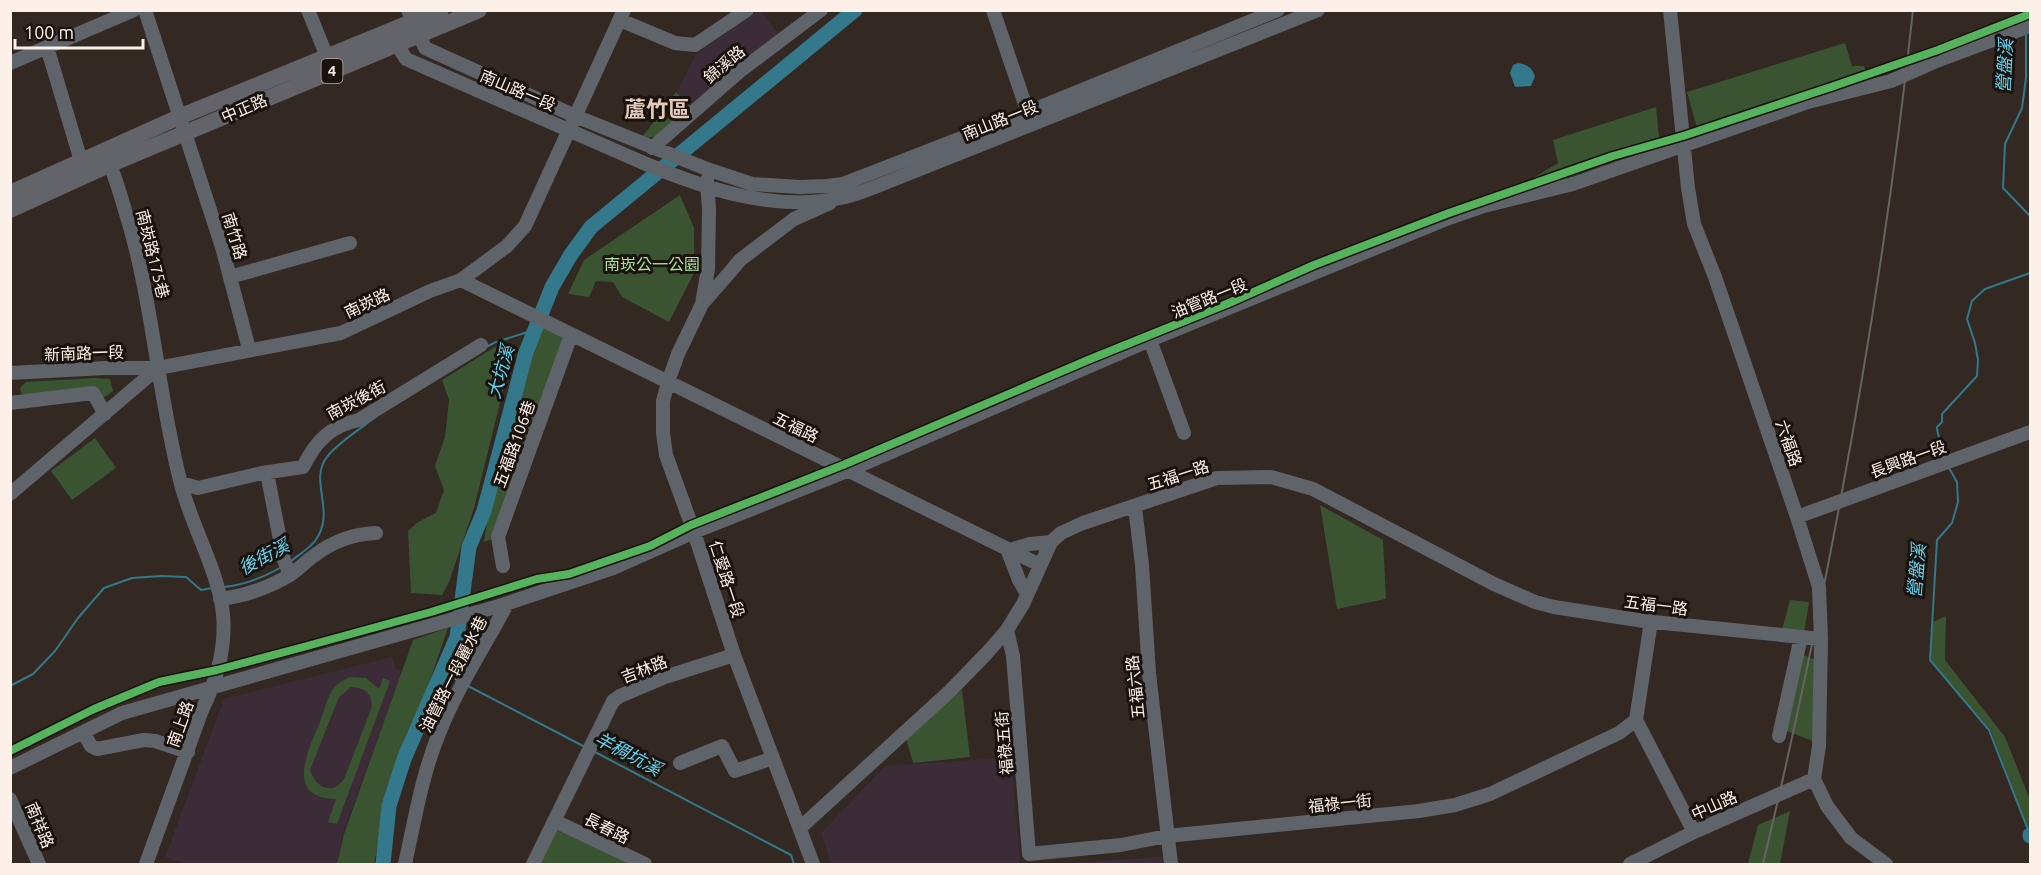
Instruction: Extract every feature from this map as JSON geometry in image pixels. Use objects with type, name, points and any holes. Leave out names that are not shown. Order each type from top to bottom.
[{"type":"main road","name":"中正路","points":[[10,193],[83,168],[393,38],[413,23],[441,10]]},
{"type":"main road","name":"中正路","points":[[413,23],[479,10]]},
{"type":"main road","name":"中正路","points":[[183,125],[327,57],[393,38]]},
{"type":"main road","name":"中正路","points":[[10,210],[83,168]]},
{"type":"street","points":[[10,63],[134,10]]},
{"type":"street","name":"南竹路","points":[[145,10],[230,277],[249,350]]},
{"type":"street","points":[[308,10],[327,57]]},
{"type":"street","points":[[622,15],[675,43],[695,45],[747,10]]},
{"type":"street","name":"錦溪路","points":[[657,150],[740,71],[821,10]]},
{"type":"street","points":[[993,10],[1030,118]]},
{"type":"street","name":"南山路一段","points":[[1216,44],[1278,10]]},
{"type":"street","name":"南山路一段","points":[[413,23],[425,48],[574,116],[691,163],[752,184],[800,187],[843,184],[1030,118],[1216,44],[1318,10]]},
{"type":"street","name":"六福路","points":[[1670,10],[1688,188],[1694,224],[1715,277],[1797,516],[1819,588],[1821,639],[1819,746],[1814,779]]},
{"type":"street","name":"南崁路","points":[[10,494],[158,368],[341,333],[461,279],[507,246],[525,226],[622,15]]},
{"type":"street","name":"油管路一段","points":[[10,768],[122,713],[503,605],[613,568],[694,532],[847,471],[1150,340],[1474,209],[1573,184],[1808,102],[1892,81],[2031,26]]},
{"type":"street","name":"南山路一段","points":[[393,38],[406,59],[646,164],[707,187],[740,196],[778,202],[817,201],[846,196],[885,183],[1030,118]]},
{"type":"street","points":[[47,47],[83,168]]},
{"type":"street","name":"南崁路175巷","points":[[107,158],[131,228],[148,298],[158,368]]},
{"type":"street","name":"仁愛路一段","points":[[707,169],[708,269],[702,304],[668,382],[663,401],[666,455],[734,655],[813,864]]},
{"type":"street","name":"仁愛路一段","points":[[702,304],[740,260],[794,219],[846,196]]},
{"type":"street","points":[[230,277],[350,243]]},
{"type":"street","name":"五福路","points":[[461,279],[1041,565]]},
{"type":"street","name":"五福路106巷","points":[[503,566],[498,537],[571,335]]},
{"type":"street","points":[[1150,340],[1184,433]]},
{"type":"street","name":"南崁後街","points":[[181,483],[198,488],[303,467],[312,450],[325,435],[344,423],[359,420],[481,345]]},
{"type":"street","name":"新南路一段","points":[[10,373],[158,368]]},
{"type":"street","name":"南上路","points":[[146,864],[202,710],[214,687],[224,631],[218,593],[181,483],[158,368]]},
{"type":"street","points":[[10,403],[93,393],[105,414]]},
{"type":"street","name":"長興路一段","points":[[1797,516],[2031,432]]},
{"type":"street","points":[[267,473],[288,569]]},
{"type":"street","name":"五福一路","points":[[1051,542],[1061,533],[1083,523],[1217,478],[1271,477],[1295,482],[1325,494],[1448,561],[1534,602],[1568,611],[1821,639]]},
{"type":"street","name":"五福六路","points":[[1135,507],[1142,565],[1149,673],[1171,864]]},
{"type":"street","points":[[218,593],[255,592],[288,569],[336,542],[366,533],[376,533]]},
{"type":"street","points":[[800,828],[950,691],[1007,630],[1023,604],[1051,542],[1008,549],[1019,580],[1027,594]]},
{"type":"street","name":"油管路一段麗水巷","points":[[405,864],[423,778],[440,731],[463,683],[483,651],[503,605]]},
{"type":"street","points":[[1651,621],[1636,720],[1694,832]]},
{"type":"street","name":"福祿五街","points":[[1007,630],[1013,657],[1029,854]]},
{"type":"street","points":[[1779,736],[1801,638]]},
{"type":"street","name":"吉林路","points":[[533,864],[613,701],[665,677],[734,655]]},
{"type":"street","name":"福祿一街","points":[[1029,854],[1120,845],[1167,836],[1348,819],[1455,805],[1500,790],[1619,733],[1636,720]]},
{"type":"street","points":[[83,732],[91,747],[97,749],[144,740],[155,741],[188,752]]},
{"type":"street","points":[[680,763],[722,746],[735,771],[773,758]]},
{"type":"street","points":[[1814,779],[1827,806],[1851,838],[1886,864]]},
{"type":"street","name":"中山路","points":[[1630,864],[1694,832],[1814,779]]},
{"type":"street","name":"南祥路","points":[[10,799],[39,864]]},
{"type":"street","name":"長春路","points":[[555,821],[645,864]]},
{"type":"shaded area","points":[[761,11],[780,36],[691,106],[677,92],[696,54]]},
{"type":"shaded area","points":[[392,657],[396,669],[402,672],[343,833],[337,864],[186,864],[165,857],[224,699]]},
{"type":"shaded area","points":[[999,758],[1001,780],[1013,778],[1020,864],[831,864],[821,833],[885,766]]},
{"type":"shaded area","points":[[1170,856],[1171,864],[1056,864]]},
{"type":"green space","points":[[1845,43],[1852,66],[1864,66],[1869,80],[1737,122],[1729,117],[1697,128],[1687,92]]},
{"type":"green space","points":[[676,92],[690,106],[657,136],[647,138],[643,136]]},
{"type":"green space","points":[[1656,107],[1660,146],[1544,186],[1533,178],[1558,163],[1553,140]]},
{"type":"green space","name":"南崁公一公園","points":[[680,195],[694,228],[694,273],[669,322],[622,297],[613,282],[596,281],[589,297],[568,294],[584,260]]},
{"type":"green space","points":[[539,319],[571,335],[498,537],[484,542],[498,457],[528,366],[529,347]]},
{"type":"green space","points":[[498,345],[513,350],[474,508],[449,582],[442,595],[411,593],[408,531],[418,522],[436,513],[444,490],[435,466],[445,437],[449,400],[442,380]]},
{"type":"green space","points":[[110,379],[113,391],[102,399],[29,397],[21,393],[20,388],[26,382]]},
{"type":"green space","points":[[95,438],[116,468],[72,500],[51,471]]},
{"type":"green space","points":[[1320,505],[1383,540],[1386,599],[1337,609]]},
{"type":"green space","points":[[1790,600],[1809,602],[1804,634],[1782,630]]},
{"type":"green space","points":[[1946,616],[1945,660],[2005,737],[2030,800],[2030,834],[1990,729],[1930,659],[1933,622]]},
{"type":"green space","points":[[448,628],[385,809],[374,864],[337,864],[344,834],[413,640]]},
{"type":"green space","points":[[1801,654],[1818,661],[1813,741],[1784,730]]},
{"type":"green space","points":[[349,677],[366,678],[379,689],[383,678],[390,681],[337,824],[328,822],[336,799],[320,797],[310,791],[305,782],[304,771],[310,746],[329,695],[335,686]],"holes":[[[351,687],[364,690],[369,695],[372,707],[344,779],[334,787],[325,788],[316,781],[310,770],[339,697]]]},
{"type":"green space","points":[[962,690],[970,757],[913,763],[906,738]]},
{"type":"green space","points":[[1790,811],[1780,864],[1748,864],[1758,825]]},
{"type":"green space","points":[[557,825],[638,864],[538,864]]},
{"type":"water","points":[[1518,63],[1529,67],[1534,73],[1531,86],[1515,87],[1510,73],[1513,65]]},
{"type":"waterway","name":"大坑溪","points":[[383,864],[389,806],[404,759],[457,637],[469,547],[484,511],[526,352],[552,287],[570,256],[591,227],[855,10]]},
{"type":"waterway","name":"營盤溪","points":[[2026,22],[2027,10]]},
{"type":"waterway","name":"營盤溪","points":[[2026,34],[2026,78],[2022,108],[2005,144],[2003,188],[2030,216]]},
{"type":"waterway","name":"營盤溪","points":[[1946,457],[1937,427],[1942,422],[1942,414],[1977,376],[1978,360],[1967,319],[1972,301],[1985,289],[2030,273]]},
{"type":"waterway","name":"後街溪","points":[[486,347],[534,330]]},
{"type":"waterway","name":"後街溪","points":[[290,562],[313,544],[321,530],[323,508],[320,476],[327,457],[377,416]]},
{"type":"waterway","name":"營盤溪","points":[[1949,468],[1957,482],[1958,502],[1952,523],[1937,540],[1930,660],[1989,730],[2030,835]]},
{"type":"waterway","name":"後街溪","points":[[224,587],[239,585],[280,568]]},
{"type":"waterway","name":"後街溪","points":[[10,686],[33,674],[55,651],[78,618],[104,588],[132,578],[161,576],[186,577],[201,590],[212,588]]},
{"type":"waterway","name":"羊稠坑溪","points":[[443,673],[457,680]]},
{"type":"waterway","name":"羊稠坑溪","points":[[468,686],[585,747]]},
{"type":"waterway","name":"羊稠坑溪","points":[[593,751],[791,855],[794,864]]},
{"type":"railway","points":[[1763,864],[1810,653],[1852,440],[1886,225],[1913,10]]},
{"type":"cycle path","points":[[10,751],[94,709],[159,682],[217,670],[307,646],[431,612],[537,579],[569,574],[650,546],[691,525],[843,465],[1314,265],[1449,213],[1613,156],[1683,136],[1834,86],[1938,50],[2030,14]]},
{"type":"district","name":"蘆竹區","points":[[657,109]]}]
